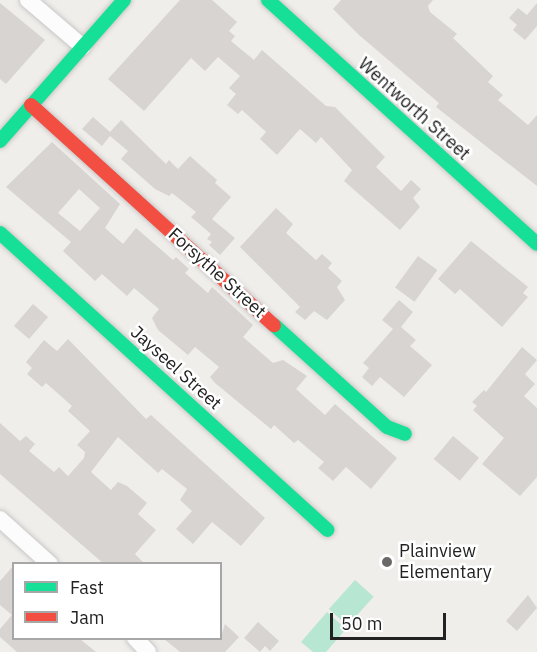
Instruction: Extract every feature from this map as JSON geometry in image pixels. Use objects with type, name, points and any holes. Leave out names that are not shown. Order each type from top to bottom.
[{"type":"street","points":[[28,0],[83,47]]},
{"type":"street","points":[[0,141],[124,0]]},
{"type":"street","name":"Wentworth Street","points":[[268,0],[537,244]]},
{"type":"street","name":"Forsythe Street","points":[[31,105],[380,421],[405,434]]},
{"type":"street","name":"Jayseel Street","points":[[0,233],[327,530]]},
{"type":"street","points":[[0,519],[48,562]]},
{"type":"street","points":[[136,640],[148,652]]},
{"type":"green space","points":[[355,580],[374,597],[347,626],[329,609]]},
{"type":"green space","points":[[327,612],[346,629],[326,652],[313,652],[301,642]]},
{"type":"building","points":[[180,0],[212,0],[237,22],[229,31],[235,36],[231,41],[254,60],[262,50],[326,106],[335,107],[385,157],[376,167],[401,191],[411,180],[421,189],[413,198],[420,207],[400,230],[344,181],[352,170],[321,137],[316,143],[300,129],[277,155],[260,139],[266,132],[242,110],[238,114],[227,105],[236,94],[229,88],[240,76],[218,57],[205,71],[191,58],[144,111],[108,79]]},
{"type":"building","points":[[341,0],[433,0],[428,6],[430,12],[457,34],[453,38],[493,76],[488,82],[503,95],[498,100],[528,125],[537,115],[537,186],[436,107],[439,103],[359,35],[333,9]]},
{"type":"building","points":[[0,3],[45,40],[6,84],[0,79]]},
{"type":"building","points":[[537,3],[537,26],[525,40],[513,30],[517,25],[509,18],[518,8],[527,15]]},
{"type":"building","points":[[93,117],[110,132],[121,120],[166,164],[169,160],[178,169],[190,156],[217,180],[215,183],[231,197],[212,219],[235,238],[220,255],[209,245],[212,242],[207,239],[211,234],[191,217],[196,212],[172,193],[169,196],[155,189],[121,159],[128,151],[110,136],[102,146],[82,129]]},
{"type":"building","points":[[52,142],[120,204],[105,228],[123,244],[136,228],[173,260],[176,257],[189,269],[185,273],[208,293],[212,287],[253,325],[243,337],[273,363],[283,360],[307,376],[296,389],[325,415],[335,404],[397,458],[371,489],[346,467],[333,481],[318,468],[324,462],[298,440],[294,443],[274,425],[271,429],[215,383],[210,377],[219,367],[195,347],[188,355],[158,330],[152,318],[159,309],[134,288],[127,296],[102,274],[95,281],[63,251],[71,242],[6,187]],"holes":[[[79,189],[100,208],[80,231],[58,213]]]},
{"type":"building","points":[[276,208],[293,224],[286,233],[316,260],[322,254],[332,263],[328,268],[342,281],[337,287],[345,300],[327,320],[314,311],[305,320],[295,312],[300,307],[240,247]]},
{"type":"building","points":[[471,241],[528,287],[523,293],[528,297],[502,327],[460,289],[455,294],[438,279]]},
{"type":"building","points":[[418,256],[437,270],[414,302],[395,288]]},
{"type":"building","points":[[399,300],[413,312],[401,327],[416,340],[410,346],[432,365],[404,397],[380,377],[372,386],[362,377],[369,368],[363,363],[393,329],[382,320]]},
{"type":"building","points":[[33,304],[48,317],[29,339],[14,326]]},
{"type":"building","points":[[68,339],[146,419],[151,415],[265,518],[241,546],[212,522],[193,544],[176,529],[192,511],[180,500],[187,489],[162,469],[158,473],[118,437],[91,472],[111,490],[118,482],[127,486],[147,503],[138,514],[156,530],[135,554],[143,562],[102,562],[0,474],[0,423],[20,441],[26,436],[35,444],[29,451],[54,472],[59,467],[68,476],[84,458],[85,452],[77,445],[90,431],[68,411],[72,406],[46,383],[42,387],[27,374],[32,368],[26,362],[44,340],[57,351]]},
{"type":"building","points":[[522,347],[537,360],[525,374],[535,384],[524,396],[537,408],[537,477],[520,496],[482,464],[504,438],[473,410],[477,406],[472,402],[484,390],[486,392]]},
{"type":"building","points":[[453,436],[479,458],[460,481],[434,459]]},
{"type":"building","points":[[12,567],[12,615],[0,605],[0,581]]},
{"type":"building","points":[[528,595],[537,608],[517,631],[506,621]]},
{"type":"building","points":[[12,615],[12,640],[81,640],[96,652],[17,652],[0,637],[0,629]]},
{"type":"building","points":[[258,622],[279,641],[270,651],[265,646],[260,652],[244,638]]},
{"type":"building","points":[[225,624],[239,637],[225,652],[180,652],[165,640],[222,640]]},
{"type":"traffic: fast","points":[[0,141],[124,0]]},
{"type":"traffic: fast","points":[[268,0],[537,244]]},
{"type":"traffic: fast","points":[[0,233],[328,530]]},
{"type":"traffic: fast","points":[[274,325],[387,427],[405,434]]},
{"type":"traffic: jam","points":[[31,105],[274,325]]},
{"type":"place","name":"Plainview Elementary","points":[[387,562]]}]
